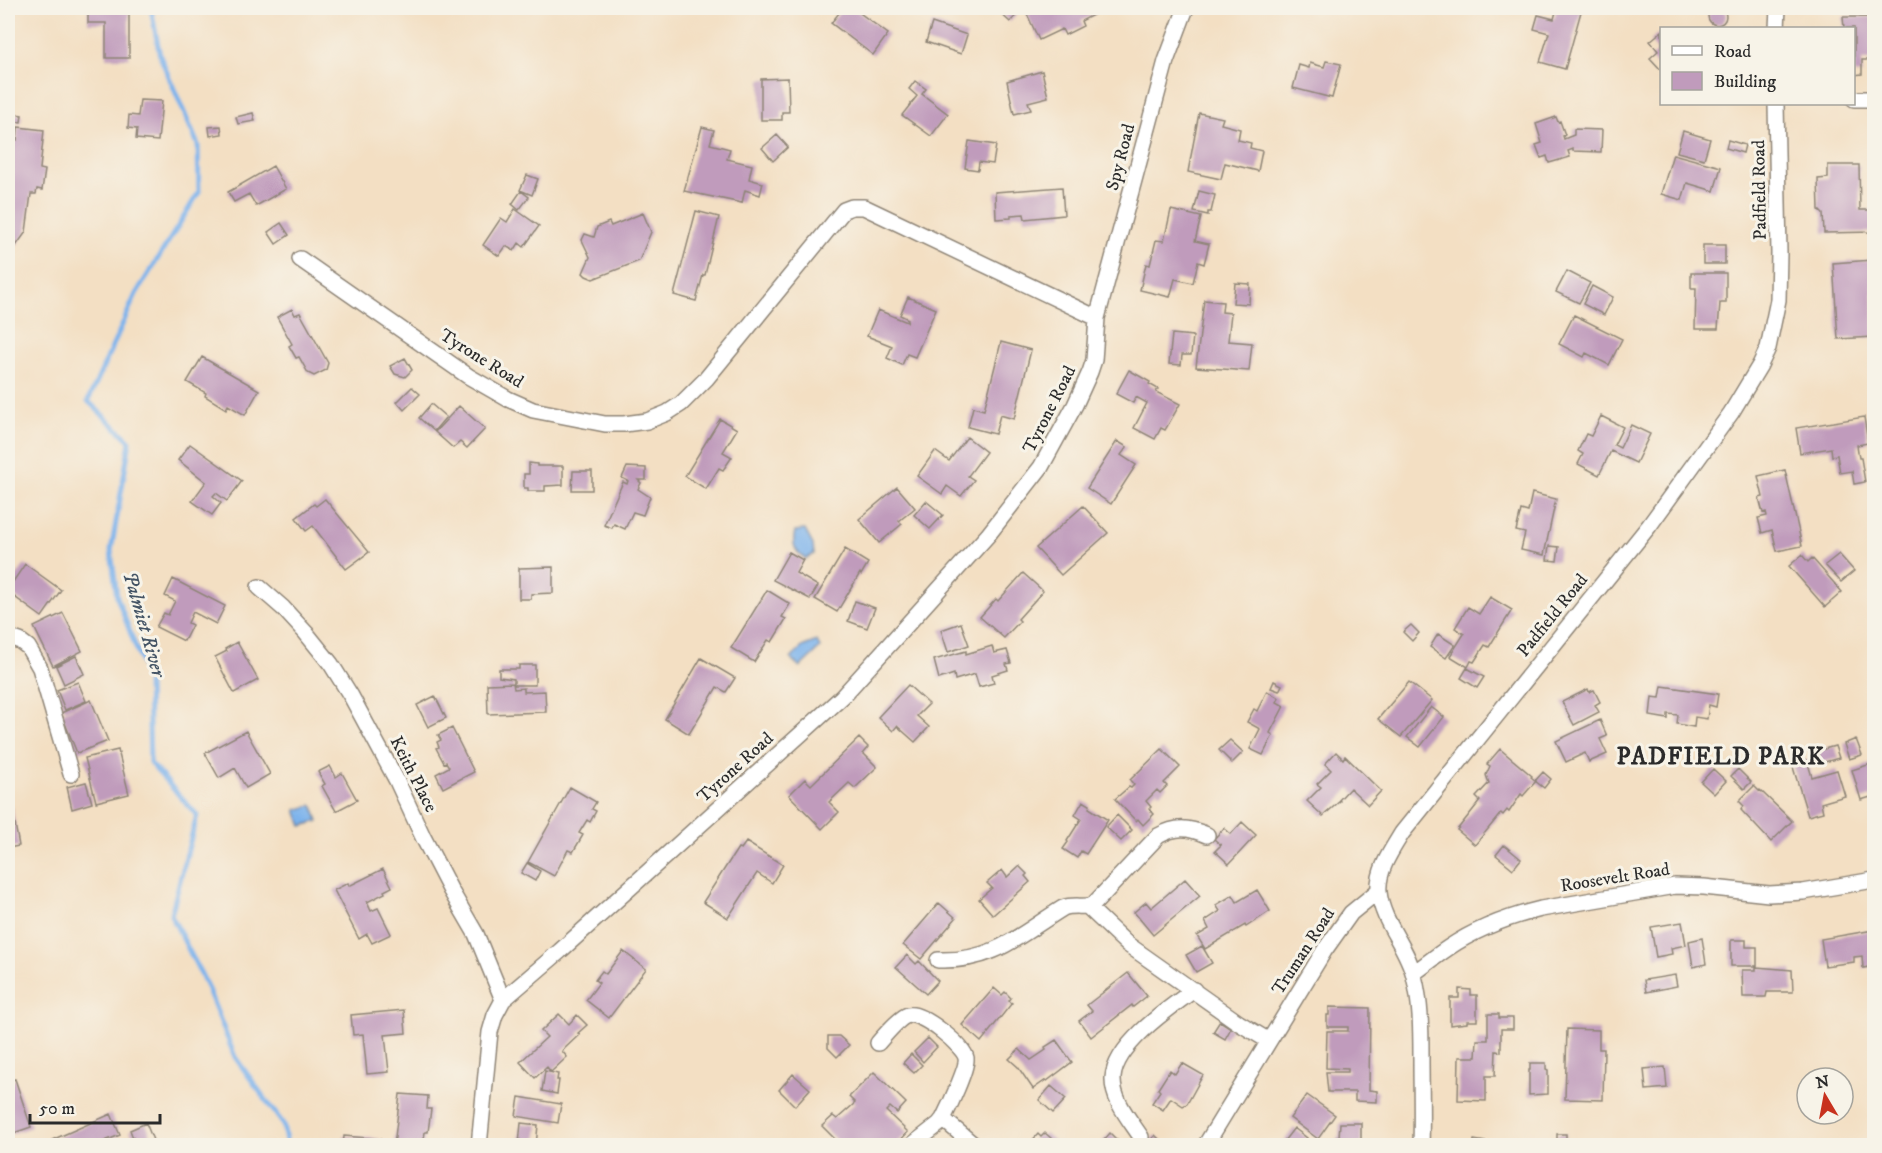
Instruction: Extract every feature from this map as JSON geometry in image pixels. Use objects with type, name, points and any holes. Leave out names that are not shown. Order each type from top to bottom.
[{"type":"street","name":"Spy Road","points":[[1097,318],[1166,61],[1186,8]]},
{"type":"street","points":[[1778,8],[1778,27]]},
{"type":"street","points":[[1855,99],[1875,99]]},
{"type":"street","name":"Padfield Road","points":[[1378,891],[1382,870],[1402,833],[1649,526],[1731,413],[1760,365],[1768,348],[1778,300],[1776,105]]},
{"type":"street","name":"Tyrone Road","points":[[300,259],[468,376],[508,399],[533,410],[604,424],[647,421],[681,404],[706,379],[844,210],[852,207],[864,207],[1097,318],[1094,360],[1075,405],[1041,467],[988,535],[842,697],[503,1000],[490,1032],[479,1146]]},
{"type":"street","name":"Keith Place","points":[[259,587],[306,633],[331,664],[351,696],[397,781],[451,891],[476,934],[503,1000]]},
{"type":"street","points":[[8,637],[28,647],[40,668],[71,774]]},
{"type":"street","points":[[938,960],[962,959],[1009,945],[1063,908],[1075,905],[1087,906],[1098,900],[1158,836],[1167,831],[1192,829],[1207,835]]},
{"type":"street","name":"Roosevelt Road","points":[[1414,974],[1448,948],[1477,932],[1521,914],[1540,909],[1675,886],[1769,894],[1803,892],[1875,880]]},
{"type":"street","points":[[1378,891],[1382,909],[1414,974],[1420,1019],[1421,1146]]},
{"type":"street","name":"Truman Road","points":[[1205,1146],[1324,951],[1351,913],[1378,891]]},
{"type":"street","points":[[1087,906],[1127,944],[1239,1023],[1269,1041]]},
{"type":"street","points":[[1141,1137],[1120,1104],[1115,1090],[1113,1078],[1117,1066],[1128,1047],[1153,1020],[1194,990]]},
{"type":"street","points":[[878,1043],[906,1015],[915,1014],[939,1029],[963,1051],[967,1061],[943,1119],[910,1146]]},
{"type":"street","points":[[943,1119],[975,1146]]},
{"type":"water","points":[[805,530],[813,545],[814,554],[806,559],[796,550],[794,540],[795,531]]},
{"type":"water","points":[[817,641],[820,648],[800,667],[791,659],[802,647]]},
{"type":"water","points":[[313,805],[318,821],[302,826],[296,810]]},
{"type":"building","points":[[1717,7],[1725,12],[1726,16],[1721,24],[1717,25],[1709,20],[1708,16],[1713,8]]},
{"type":"building","points":[[88,8],[129,8],[129,58],[106,58],[106,23],[88,23]]},
{"type":"building","points":[[843,8],[853,8],[888,34],[873,55],[831,23]]},
{"type":"building","points":[[1003,8],[1023,8],[1010,22],[999,12]]},
{"type":"building","points":[[1041,8],[1092,8],[1095,14],[1081,21],[1083,26],[1065,35],[1062,29],[1039,40],[1027,14]]},
{"type":"building","points":[[1557,8],[1582,8],[1565,69],[1540,62],[1549,33],[1534,29],[1538,15],[1554,19]]},
{"type":"building","points":[[1843,17],[1874,17],[1874,60],[1862,60],[1862,74],[1855,75],[1855,27],[1844,27]]},
{"type":"building","points":[[932,23],[967,35],[961,54],[926,42]]},
{"type":"building","points":[[1660,33],[1660,69],[1650,58],[1658,51],[1650,41]]},
{"type":"building","points":[[1326,61],[1341,64],[1332,98],[1293,88],[1299,65],[1309,68],[1310,63],[1324,67]]},
{"type":"building","points":[[1042,71],[1048,97],[1028,102],[1031,110],[1014,114],[1007,81]]},
{"type":"building","points":[[788,78],[789,112],[782,112],[782,120],[761,120],[761,79]]},
{"type":"building","points":[[915,81],[926,89],[922,94],[948,114],[931,136],[902,115],[917,96],[909,89]]},
{"type":"building","points":[[140,100],[162,101],[158,141],[136,139],[137,129],[128,128],[129,115],[138,116]]},
{"type":"building","points":[[8,113],[22,115],[21,122],[13,121],[11,130],[8,129]]},
{"type":"building","points":[[253,113],[255,121],[238,124],[236,117]]},
{"type":"building","points":[[1199,113],[1223,118],[1221,124],[1240,129],[1238,140],[1251,143],[1250,148],[1262,151],[1258,171],[1225,163],[1221,179],[1188,172]]},
{"type":"building","points":[[1556,117],[1558,122],[1560,121],[1565,135],[1564,139],[1574,135],[1574,129],[1602,130],[1601,152],[1573,151],[1573,149],[1568,151],[1570,157],[1549,163],[1547,156],[1541,158],[1536,145],[1542,143],[1536,124]]},
{"type":"building","points":[[221,126],[222,134],[210,136],[209,127]]},
{"type":"building","points":[[18,127],[44,130],[40,169],[45,170],[42,190],[37,189],[36,194],[31,194],[26,232],[8,257],[8,154],[11,155],[13,140],[17,140]]},
{"type":"building","points":[[702,127],[714,130],[710,144],[730,149],[727,159],[752,165],[749,179],[763,183],[760,195],[745,190],[742,203],[684,191]]},
{"type":"building","points":[[1683,131],[1710,139],[1704,159],[1677,152]]},
{"type":"building","points":[[777,135],[788,147],[773,161],[762,148]]},
{"type":"building","points":[[1728,140],[1745,145],[1743,153],[1726,148]]},
{"type":"building","points":[[969,141],[996,145],[993,164],[979,162],[978,170],[965,168]]},
{"type":"building","points":[[1673,154],[1721,167],[1714,191],[1687,183],[1682,200],[1661,194]]},
{"type":"building","points":[[1828,165],[1859,165],[1860,210],[1874,210],[1874,232],[1824,233],[1823,214],[1819,210],[1818,179],[1828,178]]},
{"type":"building","points":[[273,166],[286,189],[256,206],[249,194],[234,202],[228,192]]},
{"type":"building","points":[[527,175],[538,179],[532,195],[520,190]]},
{"type":"building","points":[[1062,187],[1064,215],[1025,219],[1024,214],[996,219],[995,192]]},
{"type":"building","points":[[521,191],[529,197],[519,210],[512,204]]},
{"type":"building","points":[[1199,191],[1215,195],[1211,212],[1208,212],[1208,215],[1194,212]]},
{"type":"building","points":[[515,209],[539,226],[524,247],[519,243],[514,251],[506,246],[499,256],[483,245],[501,218],[507,222]]},
{"type":"building","points":[[1171,210],[1201,217],[1195,241],[1209,244],[1204,264],[1198,262],[1193,283],[1175,279],[1170,297],[1140,290],[1146,264],[1150,265],[1156,240],[1164,241]]},
{"type":"building","points":[[696,211],[719,217],[705,275],[703,275],[696,301],[674,295]]},
{"type":"building","points":[[643,213],[651,232],[639,261],[593,279],[586,276],[583,273],[590,257],[582,240],[585,234],[594,237],[597,227],[609,222],[611,226]]},
{"type":"building","points":[[281,223],[289,235],[276,244],[268,232]]},
{"type":"building","points":[[1703,245],[1725,245],[1725,264],[1703,264]]},
{"type":"building","points":[[1872,260],[1874,337],[1838,339],[1833,263]]},
{"type":"building","points":[[1567,271],[1590,283],[1579,303],[1556,292]]},
{"type":"building","points":[[1691,273],[1726,273],[1726,303],[1720,303],[1718,329],[1695,329],[1696,288],[1691,288]]},
{"type":"building","points":[[1235,283],[1250,284],[1249,304],[1233,303]]},
{"type":"building","points":[[1592,286],[1613,297],[1604,315],[1583,304]]},
{"type":"building","points":[[908,297],[936,309],[915,357],[907,354],[902,365],[887,358],[892,346],[867,336],[878,310],[907,322],[908,319],[900,315]]},
{"type":"building","points":[[1204,300],[1223,302],[1222,312],[1231,313],[1228,341],[1252,343],[1249,371],[1196,367]]},
{"type":"building","points":[[292,309],[295,315],[300,313],[328,363],[326,370],[314,376],[308,373],[299,357],[296,358],[289,346],[292,344],[277,317]]},
{"type":"building","points":[[1574,315],[1622,339],[1609,365],[1586,353],[1584,357],[1559,344]]},
{"type":"building","points":[[1172,334],[1193,336],[1191,355],[1182,355],[1181,365],[1169,364]]},
{"type":"building","points":[[1001,342],[1031,350],[1014,419],[1000,415],[995,434],[968,427],[973,407],[984,410]]},
{"type":"building","points":[[202,357],[259,390],[245,415],[228,405],[226,409],[187,382]]},
{"type":"building","points":[[405,358],[412,370],[405,377],[395,374],[390,366]]},
{"type":"building","points":[[1129,370],[1150,382],[1149,384],[1158,389],[1156,392],[1180,404],[1165,430],[1161,428],[1155,439],[1134,428],[1147,403],[1136,397],[1133,403],[1116,394]]},
{"type":"building","points":[[412,387],[420,394],[404,410],[397,402]]},
{"type":"building","points":[[431,404],[446,417],[434,431],[419,418]]},
{"type":"building","points":[[459,406],[485,429],[467,448],[460,442],[453,448],[435,432]]},
{"type":"building","points":[[1601,416],[1623,427],[1614,445],[1620,448],[1631,425],[1650,434],[1636,463],[1611,451],[1599,475],[1578,464],[1583,454],[1578,451],[1586,434],[1591,436]]},
{"type":"building","points":[[1864,417],[1868,443],[1857,445],[1865,482],[1854,484],[1852,471],[1840,473],[1837,455],[1832,456],[1831,448],[1800,453],[1796,428]]},
{"type":"building","points":[[720,419],[737,429],[723,452],[732,457],[723,470],[719,468],[706,489],[685,476]]},
{"type":"building","points":[[967,437],[986,452],[968,476],[974,480],[961,496],[947,486],[942,494],[917,476],[935,451],[949,461]]},
{"type":"building","points":[[1117,441],[1127,447],[1121,455],[1136,465],[1111,504],[1087,488]]},
{"type":"building","points":[[190,444],[242,481],[227,501],[216,493],[213,496],[221,503],[212,515],[192,501],[206,482],[178,460]]},
{"type":"building","points":[[529,463],[537,464],[537,466],[563,466],[563,485],[545,486],[545,491],[528,491],[528,488],[524,488],[524,474],[529,474]]},
{"type":"building","points":[[627,467],[646,468],[646,480],[638,480],[641,483],[638,489],[650,497],[643,515],[633,512],[625,529],[614,524],[612,528],[604,525],[623,482],[627,484],[628,481],[622,478]]},
{"type":"building","points":[[1785,470],[1802,546],[1777,551],[1772,530],[1762,533],[1758,518],[1767,516],[1766,512],[1763,513],[1759,498],[1763,497],[1758,476]]},
{"type":"building","points":[[573,471],[592,471],[592,490],[572,490]]},
{"type":"building","points":[[897,487],[915,508],[899,521],[902,524],[879,543],[859,519]]},
{"type":"building","points":[[1532,493],[1556,499],[1544,555],[1521,550],[1525,533],[1516,531],[1521,510],[1528,512]]},
{"type":"building","points":[[325,499],[369,552],[346,569],[313,526],[306,531],[296,518],[314,504],[316,506]]},
{"type":"building","points":[[926,501],[943,515],[930,529],[914,515]]},
{"type":"building","points":[[1083,506],[1108,533],[1061,575],[1036,548]]},
{"type":"building","points":[[1549,546],[1559,547],[1557,561],[1547,560]]},
{"type":"building","points":[[845,549],[868,563],[837,612],[815,599]]},
{"type":"building","points":[[789,552],[803,560],[796,573],[818,586],[810,599],[773,580]]},
{"type":"building","points":[[1839,554],[1854,571],[1841,582],[1825,565]]},
{"type":"building","points":[[1802,555],[1808,562],[1812,558],[1842,592],[1825,607],[1789,566]]},
{"type":"building","points":[[25,564],[61,590],[42,617],[8,592]]},
{"type":"building","points":[[553,567],[553,593],[531,594],[531,599],[519,599],[519,568]]},
{"type":"building","points":[[1023,573],[1043,591],[1004,638],[980,617]]},
{"type":"building","points":[[173,579],[225,606],[216,624],[193,612],[188,623],[192,625],[184,641],[156,627],[164,613],[168,615],[175,601],[165,596]]},
{"type":"building","points":[[767,590],[790,604],[782,617],[786,619],[772,642],[768,640],[754,662],[731,648]]},
{"type":"building","points":[[1490,597],[1512,610],[1489,647],[1485,645],[1468,667],[1450,656],[1464,634],[1455,628],[1468,607],[1479,614]]},
{"type":"building","points":[[8,599],[13,600],[8,619]]},
{"type":"building","points":[[855,601],[875,608],[867,628],[848,621]]},
{"type":"building","points":[[63,613],[82,651],[53,666],[34,627]]},
{"type":"building","points":[[961,623],[969,645],[948,652],[941,630]]},
{"type":"building","points":[[1411,625],[1419,633],[1412,641],[1403,632]]},
{"type":"building","points":[[1438,634],[1455,645],[1446,658],[1430,647]]},
{"type":"building","points":[[237,642],[258,680],[234,693],[215,657],[227,651],[225,649]]},
{"type":"building","points":[[992,646],[994,653],[1007,650],[1011,663],[1006,664],[1008,670],[992,675],[994,683],[979,687],[975,674],[955,680],[954,674],[939,679],[934,660]]},
{"type":"building","points":[[76,656],[84,674],[64,684],[56,666]]},
{"type":"building","points":[[701,658],[735,678],[726,692],[717,687],[689,734],[665,719]]},
{"type":"building","points":[[519,665],[535,665],[535,685],[514,685],[514,679],[499,677],[499,669],[519,669]]},
{"type":"building","points":[[1467,668],[1484,677],[1477,688],[1461,678]]},
{"type":"building","points":[[1274,681],[1282,685],[1279,691],[1271,688]]},
{"type":"building","points":[[78,682],[86,701],[65,710],[57,690]]},
{"type":"building","points":[[1409,682],[1432,700],[1401,737],[1378,719]]},
{"type":"building","points":[[513,683],[514,689],[524,688],[524,692],[545,691],[546,712],[488,714],[487,684]]},
{"type":"building","points":[[908,685],[929,704],[917,716],[929,727],[915,742],[897,726],[893,731],[878,717]]},
{"type":"building","points":[[1662,686],[1718,694],[1716,707],[1709,705],[1707,719],[1695,717],[1694,727],[1677,724],[1678,715],[1668,714],[1668,719],[1650,716],[1652,697],[1660,698]]},
{"type":"building","points":[[1588,689],[1589,692],[1594,690],[1600,702],[1595,705],[1599,712],[1574,725],[1562,702]]},
{"type":"building","points":[[1267,691],[1279,698],[1277,702],[1284,706],[1270,733],[1273,735],[1263,755],[1250,749],[1260,729],[1247,722],[1254,709],[1257,711]]},
{"type":"building","points":[[435,696],[446,718],[428,727],[417,705]]},
{"type":"building","points":[[91,700],[108,741],[77,753],[61,713]]},
{"type":"building","points":[[1431,707],[1444,717],[1420,747],[1407,737]]},
{"type":"building","points":[[1600,720],[1607,736],[1600,739],[1607,754],[1589,762],[1585,753],[1566,762],[1556,741]]},
{"type":"building","points":[[452,728],[474,772],[443,788],[436,774],[449,767],[446,762],[444,763],[436,748],[439,747],[437,742],[441,740],[438,735]]},
{"type":"building","points":[[246,731],[270,774],[246,788],[235,768],[219,778],[205,753]]},
{"type":"building","points":[[859,738],[868,747],[863,753],[877,767],[855,788],[849,783],[829,802],[839,812],[822,829],[789,795],[805,779],[811,785]]},
{"type":"building","points":[[1856,739],[1862,755],[1849,759],[1844,744]]},
{"type":"building","points":[[1230,740],[1243,752],[1232,763],[1219,750]]},
{"type":"building","points":[[1835,746],[1839,758],[1821,763],[1817,751]]},
{"type":"building","points":[[1162,749],[1180,767],[1164,783],[1167,786],[1160,793],[1157,790],[1146,801],[1154,814],[1143,825],[1138,819],[1136,821],[1115,799],[1134,785],[1130,780]]},
{"type":"building","points":[[1500,749],[1536,781],[1523,796],[1521,794],[1509,812],[1507,810],[1503,815],[1501,813],[1475,845],[1457,830],[1480,801],[1476,797],[1489,783],[1486,775],[1490,766],[1487,764]]},
{"type":"building","points":[[118,750],[129,794],[96,802],[85,758]]},
{"type":"building","points":[[1336,752],[1343,759],[1345,756],[1381,791],[1368,805],[1350,788],[1340,801],[1323,816],[1307,801],[1321,787],[1317,784],[1331,770],[1325,764]]},
{"type":"building","points":[[1807,760],[1812,777],[1837,770],[1845,796],[1821,803],[1823,812],[1808,816],[1792,764]]},
{"type":"building","points":[[1874,763],[1874,796],[1861,800],[1852,770]]},
{"type":"building","points":[[330,766],[336,777],[342,773],[357,800],[336,811],[322,786],[325,784],[318,772]]},
{"type":"building","points":[[1713,769],[1726,781],[1714,794],[1701,782]]},
{"type":"building","points":[[1738,769],[1751,782],[1744,789],[1731,776]]},
{"type":"building","points":[[1543,772],[1551,779],[1544,788],[1535,781]]},
{"type":"building","points":[[86,782],[92,803],[72,809],[67,787]]},
{"type":"building","points":[[1754,786],[1792,821],[1771,842],[1741,810],[1744,806],[1739,801]]},
{"type":"building","points":[[570,787],[596,802],[592,809],[596,811],[590,822],[587,820],[579,833],[583,835],[573,852],[568,850],[554,876],[528,862]]},
{"type":"building","points":[[1083,801],[1090,805],[1089,808],[1108,820],[1086,854],[1081,851],[1077,858],[1063,849],[1081,819],[1075,815]]},
{"type":"building","points":[[12,807],[19,846],[8,848],[8,808]]},
{"type":"building","points":[[1117,815],[1132,830],[1121,841],[1106,827]]},
{"type":"building","points":[[1242,822],[1256,835],[1229,864],[1215,851],[1221,845],[1214,839],[1224,828],[1231,834]]},
{"type":"building","points":[[746,842],[783,865],[772,883],[757,873],[728,918],[703,902],[738,848],[741,849]]},
{"type":"building","points":[[1504,845],[1521,859],[1513,869],[1496,855]]},
{"type":"building","points":[[527,863],[540,871],[535,881],[521,873]]},
{"type":"building","points":[[1019,866],[1027,874],[1025,876],[1030,882],[993,915],[979,899],[992,888],[987,883],[1002,870],[1007,877]]},
{"type":"building","points":[[383,869],[392,887],[367,902],[371,911],[378,908],[391,934],[372,943],[367,934],[359,939],[334,890],[348,883],[349,886]]},
{"type":"building","points":[[1185,879],[1200,896],[1153,935],[1134,912],[1146,902],[1151,908]]},
{"type":"building","points":[[1257,890],[1270,911],[1205,949],[1197,936],[1209,929],[1205,921],[1220,911],[1216,905],[1233,895],[1237,902]]},
{"type":"building","points":[[939,903],[956,918],[921,959],[903,945]]},
{"type":"building","points":[[1682,922],[1686,945],[1671,948],[1672,954],[1656,957],[1651,927]]},
{"type":"building","points":[[1874,930],[1874,966],[1863,968],[1862,956],[1854,957],[1854,962],[1825,966],[1821,939]]},
{"type":"building","points":[[1702,938],[1706,964],[1693,967],[1689,941]]},
{"type":"building","points":[[1731,940],[1746,940],[1746,947],[1757,947],[1757,966],[1731,966]]},
{"type":"building","points":[[1202,946],[1212,963],[1196,972],[1186,955]]},
{"type":"building","points":[[623,951],[646,969],[609,1018],[586,1000],[599,983],[595,980],[602,971],[606,974]]},
{"type":"building","points":[[907,955],[916,964],[919,961],[938,981],[926,994],[896,967]]},
{"type":"building","points":[[1756,967],[1792,970],[1793,992],[1767,992],[1766,997],[1743,997],[1742,970],[1756,970]]},
{"type":"building","points":[[1128,973],[1147,996],[1091,1037],[1079,1021],[1092,1011],[1087,1005]]},
{"type":"building","points":[[1675,975],[1677,986],[1646,992],[1644,980]]},
{"type":"building","points":[[994,988],[1002,995],[1005,992],[1011,998],[1009,1001],[1012,1003],[981,1042],[962,1025]]},
{"type":"building","points":[[1459,989],[1471,990],[1471,995],[1477,995],[1477,1021],[1450,1025],[1450,998],[1459,998]]},
{"type":"building","points":[[1329,1007],[1370,1008],[1369,1090],[1377,1091],[1377,1102],[1355,1101],[1355,1092],[1328,1092],[1326,1072],[1348,1072],[1348,1069],[1326,1068],[1327,1031],[1348,1031],[1348,1027],[1327,1027]]},
{"type":"building","points":[[404,1010],[406,1033],[385,1035],[389,1072],[367,1074],[363,1034],[353,1035],[351,1015]]},
{"type":"building","points":[[559,1014],[569,1024],[577,1015],[587,1025],[562,1051],[567,1057],[551,1072],[547,1067],[535,1078],[520,1062],[547,1037],[541,1031]]},
{"type":"building","points":[[1488,1014],[1499,1014],[1499,1018],[1513,1018],[1513,1029],[1501,1029],[1501,1052],[1496,1051],[1495,1076],[1486,1076],[1486,1101],[1458,1100],[1459,1057],[1476,1057],[1477,1040],[1488,1040]]},
{"type":"building","points":[[1220,1021],[1231,1028],[1225,1039],[1213,1032]]},
{"type":"building","points":[[1567,1029],[1599,1030],[1599,1049],[1604,1049],[1603,1100],[1565,1099]]},
{"type":"building","points":[[828,1036],[839,1036],[849,1045],[837,1057],[828,1048]]},
{"type":"building","points":[[928,1038],[937,1047],[923,1062],[914,1052]]},
{"type":"building","points":[[1056,1040],[1072,1062],[1033,1089],[1018,1067],[1009,1059],[1019,1049],[1031,1060]]},
{"type":"building","points":[[911,1054],[922,1065],[914,1073],[903,1063]]},
{"type":"building","points":[[1182,1063],[1203,1075],[1187,1104],[1183,1106],[1171,1098],[1163,1110],[1152,1103],[1170,1070],[1175,1074]]},
{"type":"building","points":[[1530,1063],[1546,1063],[1548,1094],[1529,1095]]},
{"type":"building","points":[[1665,1067],[1667,1088],[1646,1090],[1644,1069]]},
{"type":"building","points":[[545,1071],[558,1074],[557,1094],[542,1091]]},
{"type":"building","points":[[874,1072],[906,1103],[897,1113],[890,1107],[886,1111],[908,1132],[895,1146],[856,1146],[851,1141],[847,1146],[842,1146],[822,1126],[833,1116],[837,1119],[855,1103],[849,1097]]},
{"type":"building","points":[[793,1074],[810,1089],[795,1106],[779,1090]]},
{"type":"building","points":[[15,1079],[31,1127],[8,1135],[8,1081]]},
{"type":"building","points":[[1051,1086],[1066,1099],[1053,1113],[1039,1100]]},
{"type":"building","points":[[400,1094],[428,1096],[427,1109],[431,1109],[428,1132],[425,1132],[423,1146],[394,1146]]},
{"type":"building","points":[[1307,1095],[1335,1115],[1318,1139],[1290,1118]]},
{"type":"building","points":[[519,1097],[561,1104],[558,1123],[516,1116]]},
{"type":"building","points":[[111,1114],[120,1135],[100,1143],[101,1146],[54,1146],[52,1140]]},
{"type":"building","points":[[146,1123],[155,1145],[136,1146],[130,1130]]},
{"type":"building","points":[[521,1123],[538,1125],[536,1146],[519,1144]]},
{"type":"building","points":[[1340,1123],[1361,1123],[1361,1144],[1344,1146],[1344,1143],[1337,1143]]},
{"type":"building","points":[[1294,1128],[1307,1138],[1302,1146],[1290,1146],[1284,1141]]},
{"type":"building","points":[[1045,1133],[1063,1146],[1027,1146],[1038,1134],[1041,1137]]},
{"type":"building","points":[[1110,1133],[1123,1146],[1099,1146]]},
{"type":"building","points":[[1557,1134],[1566,1134],[1566,1146],[1557,1146]]},
{"type":"building","points":[[1155,1135],[1166,1146],[1146,1146]]},
{"type":"building","points":[[344,1136],[380,1139],[379,1146],[343,1146]]},
{"type":"building","points":[[1474,1140],[1497,1144],[1497,1146],[1473,1146]]},
{"type":"waterway","name":"Palmiet River","points":[[151,8],[160,56],[198,145],[199,192],[136,294],[88,401],[130,441],[111,551],[117,597],[148,680],[150,763],[197,815],[171,915],[205,982],[235,1057],[283,1124],[287,1146]]},
{"type":"district","name":"PADFIELD PARK","points":[[1721,756]]}]
